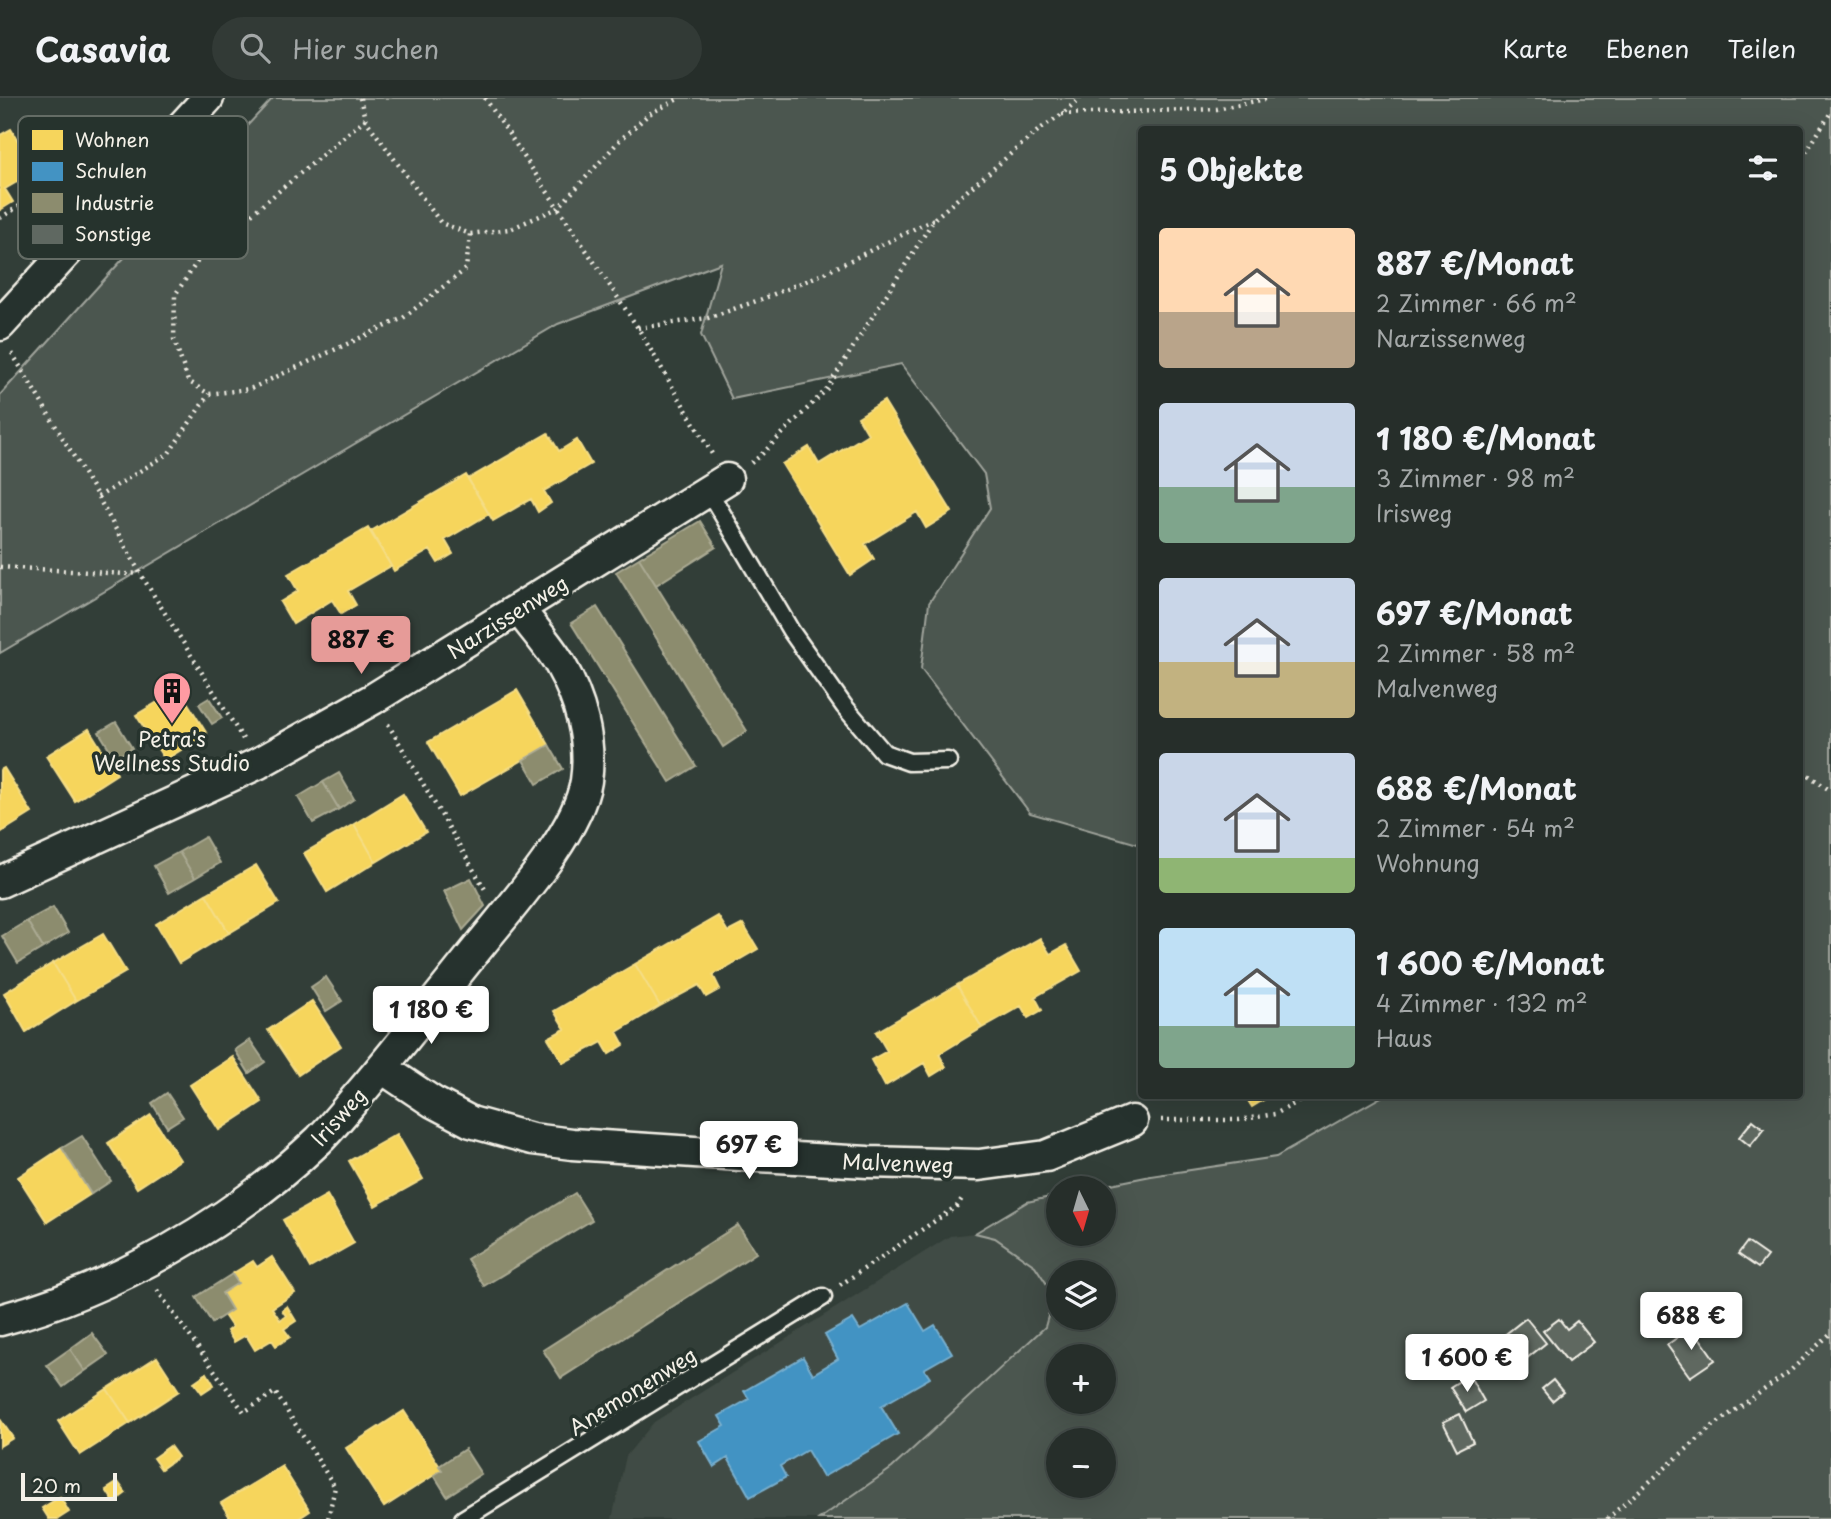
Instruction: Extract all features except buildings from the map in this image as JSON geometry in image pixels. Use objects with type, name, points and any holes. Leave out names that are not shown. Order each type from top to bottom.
[{"type":"street","points":[[192,116],[208,98]]},
{"type":"street","points":[[3,334],[66,259]]},
{"type":"street","name":"Narzissenweg","points":[[0,882],[259,763],[373,699],[717,485]]},
{"type":"street","name":"Irisweg","points":[[0,1320],[25,1314],[110,1281],[190,1238],[253,1195],[320,1139],[382,1068],[547,860],[574,820],[586,782],[588,742],[579,706],[560,664],[519,610]]},
{"type":"street","name":"Malvenweg","points":[[382,1068],[433,1102],[471,1122],[532,1139],[572,1144],[740,1155],[979,1165],[1046,1156],[1132,1121]]},
{"type":"lane","points":[[717,485],[791,631],[844,706],[884,753],[909,762],[948,761]]},
{"type":"lane","name":"Anemonenweg","points":[[463,1519],[823,1297]]},
{"type":"path","points":[[360,98],[365,119],[441,223],[470,234],[510,229],[558,208],[619,141],[649,114],[680,98]]},
{"type":"path","points":[[485,98],[638,328],[717,485],[760,456],[826,390],[935,218]]},
{"type":"path","points":[[638,328],[708,317],[762,299],[825,273],[935,218],[1080,98]]},
{"type":"path","points":[[1062,114],[1217,109],[1270,98]]},
{"type":"path","points":[[1803,158],[1831,113]]},
{"type":"path","points":[[248,217],[365,119]]},
{"type":"path","points":[[0,218],[18,207]]},
{"type":"path","points":[[200,259],[175,295],[174,339],[188,381],[209,394],[250,390],[403,318],[466,268],[470,234]]},
{"type":"path","points":[[3,334],[140,573],[259,763]]},
{"type":"path","points":[[98,497],[169,453],[209,394]]},
{"type":"path","points":[[0,567],[140,573]]},
{"type":"path","points":[[373,699],[502,918]]},
{"type":"path","points":[[1803,769],[1831,791]]},
{"type":"path","points":[[1132,1121],[1238,1120],[1275,1114],[1303,1099]]},
{"type":"path","points":[[823,1297],[957,1206],[973,1182],[979,1165]]},
{"type":"path","points":[[139,1265],[244,1412],[275,1392],[335,1487],[328,1519]]},
{"type":"path","points":[[1607,1519],[1713,1426],[1789,1372],[1831,1333]]},
{"type":"shaded area","points":[[273,98],[1831,98],[1831,1519],[819,1519],[892,1468],[1046,1323],[1046,1330],[1116,1330],[1116,1260],[1046,1260],[1046,1283],[1035,1266],[995,1238],[975,1233],[1027,1202],[1046,1198],[1046,1246],[1116,1246],[1116,1183],[1276,1157],[1378,1099],[1803,1099],[1803,126],[1138,126],[1138,844],[1030,813],[921,669],[929,603],[990,508],[984,474],[901,364],[732,399],[701,335],[721,263],[558,324],[0,653],[0,395],[123,259],[248,259],[248,125]]},
{"type":"shaded area","points":[[975,1233],[995,1238],[1035,1266],[1046,1283],[1046,1323],[892,1468],[819,1519],[612,1519],[626,1456],[654,1422],[950,1236]]},
{"type":"place","name":"Petra's Wellness Studio","points":[[172,725]]}]
